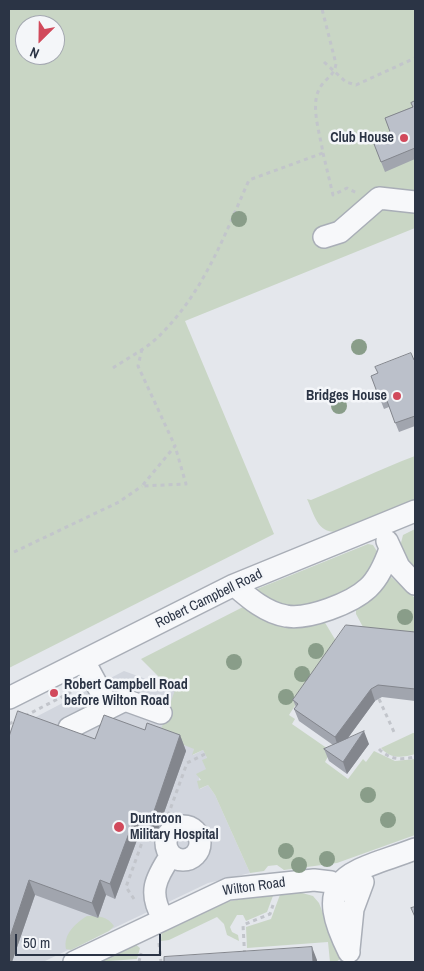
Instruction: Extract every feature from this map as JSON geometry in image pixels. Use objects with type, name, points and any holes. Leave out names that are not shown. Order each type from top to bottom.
[{"type":"street","points":[[324,237],[340,232],[379,198],[415,202]]},
{"type":"street","name":"Robert Campbell Road","points":[[9,698],[234,586],[415,511]]},
{"type":"street","points":[[381,525],[399,567],[415,584]]},
{"type":"street","points":[[234,586],[262,606],[280,615],[298,617],[313,614],[348,600],[368,588],[380,572],[390,549]]},
{"type":"street","points":[[84,661],[109,707]]},
{"type":"street","points":[[69,728],[125,700],[161,713]]},
{"type":"street","points":[[349,957],[332,910],[333,895],[347,890],[354,873],[415,849]]},
{"type":"street","points":[[163,918],[154,902],[154,894],[165,864],[171,855]]},
{"type":"street","name":"Wilton Road","points":[[74,962],[222,890],[314,880],[331,882],[347,890]]},
{"type":"path","points":[[322,9],[336,64],[334,73],[321,85],[315,102],[323,152],[333,195],[347,188],[364,196]]},
{"type":"path","points":[[324,62],[346,82],[356,85],[415,58]]},
{"type":"path","points":[[113,368],[162,334],[195,294],[217,254],[249,180],[323,152]]},
{"type":"path","points":[[142,348],[138,366],[175,446],[186,484],[142,486]]},
{"type":"path","points":[[14,552],[119,502],[142,486],[175,446]]},
{"type":"path","points":[[379,699],[394,732]]},
{"type":"path","points":[[20,725],[23,717]]},
{"type":"path","points":[[379,748],[388,756],[398,759],[415,757]]},
{"type":"path","points":[[136,902],[126,888],[144,837],[158,842],[187,763],[206,754]]},
{"type":"path","points":[[245,962],[243,925],[270,914],[278,892],[277,883]]},
{"type":"path","points":[[159,939],[161,962]]},
{"type":"shaded area","name":"Duntroon Military Hospital","points":[[124,671],[176,690],[194,749],[193,755],[203,750],[207,758],[206,769],[199,776],[200,789],[208,785],[215,795],[250,873],[208,883],[43,962],[9,962],[9,731]]},
{"type":"green space","points":[[9,9],[415,9],[415,228],[185,321],[274,534],[9,668]]},
{"type":"green space","points":[[415,456],[415,501],[338,532],[325,530],[318,522],[307,499],[311,500]]},
{"type":"green space","points":[[415,529],[415,574],[398,545],[401,543],[403,535]]},
{"type":"green space","points":[[368,544],[373,545],[378,553],[367,576],[352,588],[302,608],[282,608],[255,592],[257,589]]},
{"type":"green space","points":[[390,576],[415,598],[415,636],[363,627],[356,614],[356,607]]},
{"type":"green space","points":[[243,607],[324,621],[336,641],[289,715],[295,719],[292,724],[331,751],[325,762],[348,779],[363,759],[366,762],[374,751],[395,761],[415,759],[415,835],[337,863],[284,870],[277,865],[268,866],[264,871],[250,873],[215,795],[208,785],[199,789],[197,781],[201,780],[196,774],[206,769],[202,760],[207,758],[203,750],[192,755],[194,749],[159,735],[175,690],[170,688],[141,659]]},
{"type":"green space","points":[[415,733],[415,754],[397,757],[388,754],[381,748]]},
{"type":"green space","points":[[295,891],[313,896],[319,903],[339,954],[340,959],[336,962],[330,962],[328,942],[247,948],[246,927],[271,919],[281,892]]},
{"type":"green space","points":[[274,893],[267,912],[246,921],[243,915],[237,915],[230,927],[232,932],[238,935],[239,941],[227,935],[224,924],[217,917],[169,940],[161,941],[162,930],[220,903]]},
{"type":"green space","points":[[87,916],[102,917],[109,920],[114,926],[109,931],[71,950],[66,949],[68,934]]},
{"type":"green space","points":[[134,943],[140,948],[137,959],[95,962]]},
{"type":"building","name":"Club House","points":[[415,101],[415,148],[381,162],[374,144],[392,137],[385,118],[413,107],[411,103]]},
{"type":"building","name":"Bridges House","points":[[411,353],[415,360],[415,416],[395,423],[386,398],[380,400],[371,376],[378,373],[375,367]]},
{"type":"building","points":[[346,625],[415,632],[415,689],[378,685],[371,689],[335,737],[294,709],[298,704],[293,700]]},
{"type":"building","name":"Duntroon Military Hospital","points":[[18,711],[95,739],[104,715],[145,730],[147,723],[180,735],[150,823],[135,817],[110,884],[100,880],[92,903],[29,880],[9,940],[9,737]]},
{"type":"building","points":[[364,731],[343,762],[324,749]]},
{"type":"building","points":[[415,907],[415,917],[411,908]]},
{"type":"building","points":[[312,947],[313,962],[164,962],[164,957]]},
{"type":"place","name":"Club House","points":[[404,138]]},
{"type":"place","name":"Bridges House","points":[[397,396]]},
{"type":"place","name":"Robert Campbell Road before Wilton Road","points":[[54,693]]},
{"type":"place","name":"Duntroon Military Hospital","points":[[119,827]]}]
